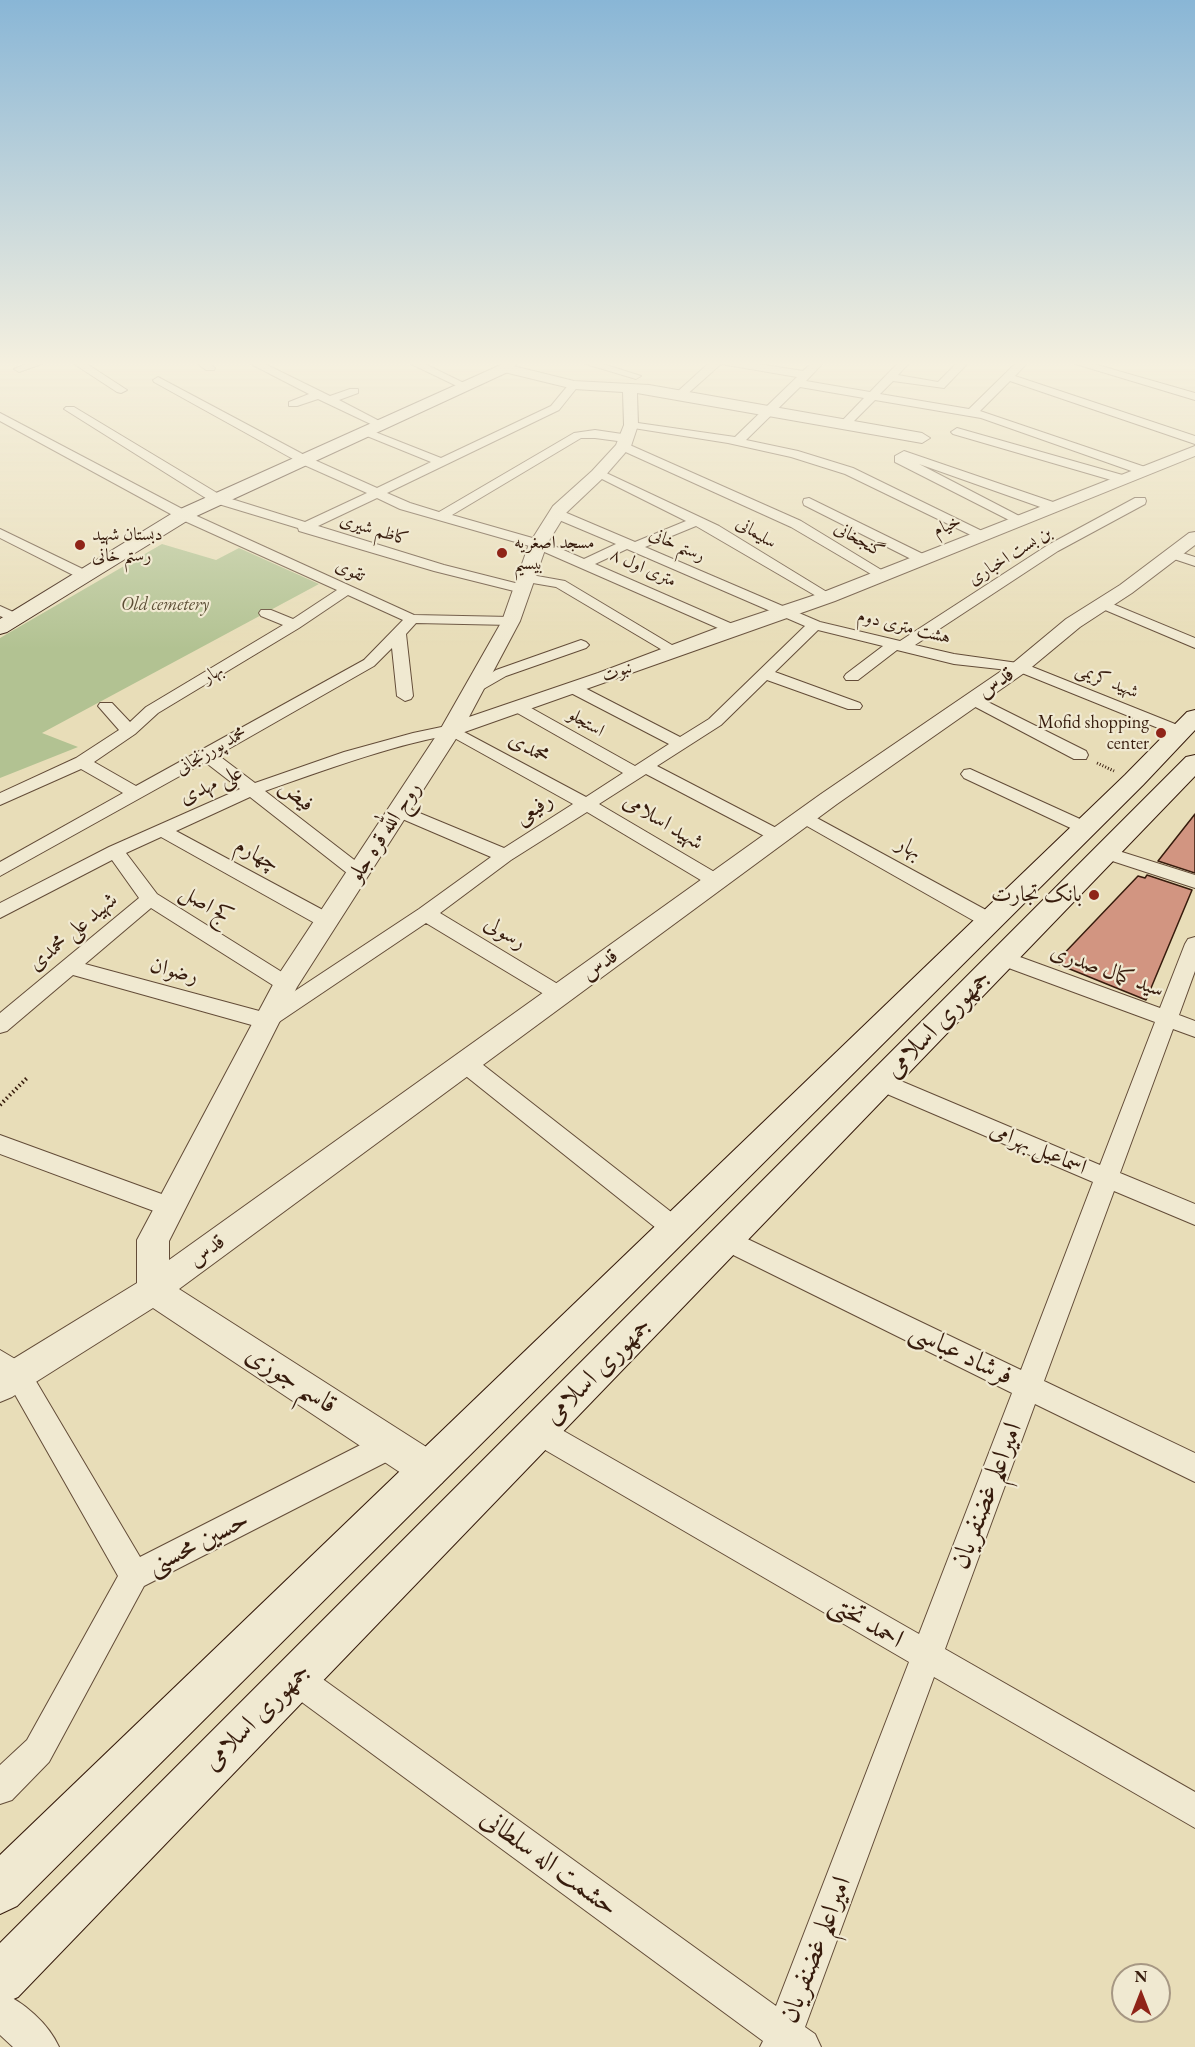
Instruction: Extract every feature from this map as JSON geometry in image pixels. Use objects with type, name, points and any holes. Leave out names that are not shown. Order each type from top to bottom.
[{"type":"main road","points":[[0,628],[183,515],[311,458]]},
{"type":"main road","name":"جمهوری اسلامی","points":[[0,1889],[990,921],[1096,840],[1134,780],[1190,737]]},
{"type":"main road","name":"جمهوری اسلامی","points":[[0,1979],[1002,958],[1096,840],[1190,737]]},
{"type":"street","name":"تقوی","points":[[77,458],[183,515],[412,619],[511,621]]},
{"type":"street","points":[[149,458],[217,499]]},
{"type":"street","name":"۸ متری اول","points":[[301,458],[405,506],[538,544],[732,628]]},
{"type":"street","points":[[432,458],[441,462]]},
{"type":"street","points":[[304,528],[450,458]]},
{"type":"street","points":[[441,516],[540,458]]},
{"type":"street","name":"روح الله قره جلو","points":[[153,1290],[153,1240],[286,984],[451,730],[511,621],[538,544],[557,514],[598,474],[610,458]]},
{"type":"street","name":"گنجخانی","points":[[668,458],[796,524],[881,574]]},
{"type":"street","points":[[805,458],[849,471],[980,535]]},
{"type":"street","points":[[901,458],[899,459],[1018,519]]},
{"type":"street","points":[[911,458],[1051,507]]},
{"type":"street","points":[[1047,458],[1122,479]]},
{"type":"street","points":[[1104,458],[1144,471]]},
{"type":"street","name":"خیام","points":[[781,612],[828,597],[920,558],[1178,458]]},
{"type":"street","name":"سلیمانی","points":[[598,474],[696,521],[828,597]]},
{"type":"street","name":"کاظم شیری","points":[[217,499],[304,528],[439,568],[524,584],[560,584],[674,651]]},
{"type":"street","name":"بن بست اخباری","points":[[852,677],[1053,548],[1140,501]]},
{"type":"street","points":[[809,502],[920,558]]},
{"type":"street","name":"رستم خانی","points":[[557,514],[633,545],[781,612]]},
{"type":"street","points":[[584,564],[696,521]]},
{"type":"street","points":[[0,532],[86,576]]},
{"type":"street","name":"قدس","points":[[6,1374],[153,1290],[778,836],[1020,667],[1073,623],[1184,558],[1195,537]]},
{"type":"street","name":"بهار","points":[[0,800],[82,762],[129,731],[152,711],[347,590]]},
{"type":"street","points":[[1102,604],[1195,643]]},
{"type":"street","points":[[0,610],[17,619]]},
{"type":"street","name":"هشت متری دوم","points":[[781,612],[815,625],[954,659],[1020,667]]},
{"type":"street","name":"نبوت","points":[[451,730],[781,612]]},
{"type":"street","points":[[266,613],[294,625]]},
{"type":"street","name":"محمد پورزنجانی","points":[[0,870],[369,663],[412,619]]},
{"type":"street","name":"رفیعی","points":[[266,1021],[426,914],[505,856],[715,722],[815,625]]},
{"type":"street","points":[[398,633],[405,696]]},
{"type":"street","points":[[473,690],[501,674],[581,645]]},
{"type":"street","name":"شهید کریمی","points":[[1020,667],[1190,737]]},
{"type":"street","points":[[765,674],[854,706]]},
{"type":"street","points":[[573,688],[681,744]]},
{"type":"street","points":[[972,699],[1080,755]]},
{"type":"street","points":[[106,706],[129,731]]},
{"type":"street","name":"استجلو","points":[[518,707],[640,770],[778,836]]},
{"type":"street","name":"علی مهدی","points":[[0,911],[115,851],[252,790],[350,756],[419,736],[451,730]]},
{"type":"street","name":"محمدی","points":[[451,730],[586,804]]},
{"type":"street","name":"فیض","points":[[206,754],[359,873]]},
{"type":"street","points":[[82,762],[137,794]]},
{"type":"street","points":[[970,774],[1096,840],[1195,882]]},
{"type":"street","name":"شهید اسلامی","points":[[586,804],[716,881]]},
{"type":"street","points":[[399,811],[505,856]]},
{"type":"street","name":"بهار","points":[[804,818],[990,921]]},
{"type":"street","name":"چهارم","points":[[163,831],[327,921]]},
{"type":"street","name":"کج اصل","points":[[115,851],[150,899],[286,984]]},
{"type":"street","name":"شهید علی محمدی","points":[[0,1025],[150,899]]},
{"type":"street","name":"رسولی","points":[[426,914],[559,994]]},
{"type":"street","name":"امیراعلم غضنفریان","points":[[789,2043],[926,1657],[1195,944]]},
{"type":"street","name":"سید کمال صدری","points":[[1002,958],[1195,1029]]},
{"type":"street","name":"رضوان","points":[[69,967],[266,1021]]},
{"type":"street","points":[[465,1063],[675,1229]]},
{"type":"street","name":"اسماعیل بهرامی","points":[[881,1082],[1195,1215]]},
{"type":"street","points":[[0,1144],[170,1207]]},
{"type":"street","name":"فرشاد عباسی","points":[[726,1240],[1195,1468]]},
{"type":"street","name":"قاسم جوزی","points":[[153,1290],[429,1470]]},
{"type":"street","points":[[6,1374],[134,1576]]},
{"type":"street","name":"احمد تختی","points":[[538,1431],[1195,1811]]},
{"type":"street","name":"حسین محسنی","points":[[0,1788],[38,1751],[134,1576],[390,1445]]},
{"type":"street","name":"حشمت اله سلطانی","points":[[295,1678],[789,2043]]},
{"type":"street","points":[[0,2010],[40,2047]]},
{"type":"path","points":[[1080,755],[1134,780]]},
{"type":"path","points":[[0,1105],[27,1078]]},
{"type":"green space","name":"Old cemetery","points":[[162,544],[216,560],[239,548],[319,584],[42,733],[78,747],[0,778],[0,638]]},
{"type":"building","points":[[1195,814],[1195,873],[1158,861]]},
{"type":"building","points":[[1147,875],[1192,890],[1146,1000],[1055,963],[1138,876],[1145,878]]},
{"type":"place","name":"دبستان شهید رستم خانی","points":[[80,545]]},
{"type":"place","name":"مسجد اصغریه بیسیم","points":[[502,553]]},
{"type":"place","name":"Mofid shopping center","points":[[1161,733]]},
{"type":"place","name":"بانک تجارت","points":[[1094,895]]}]
